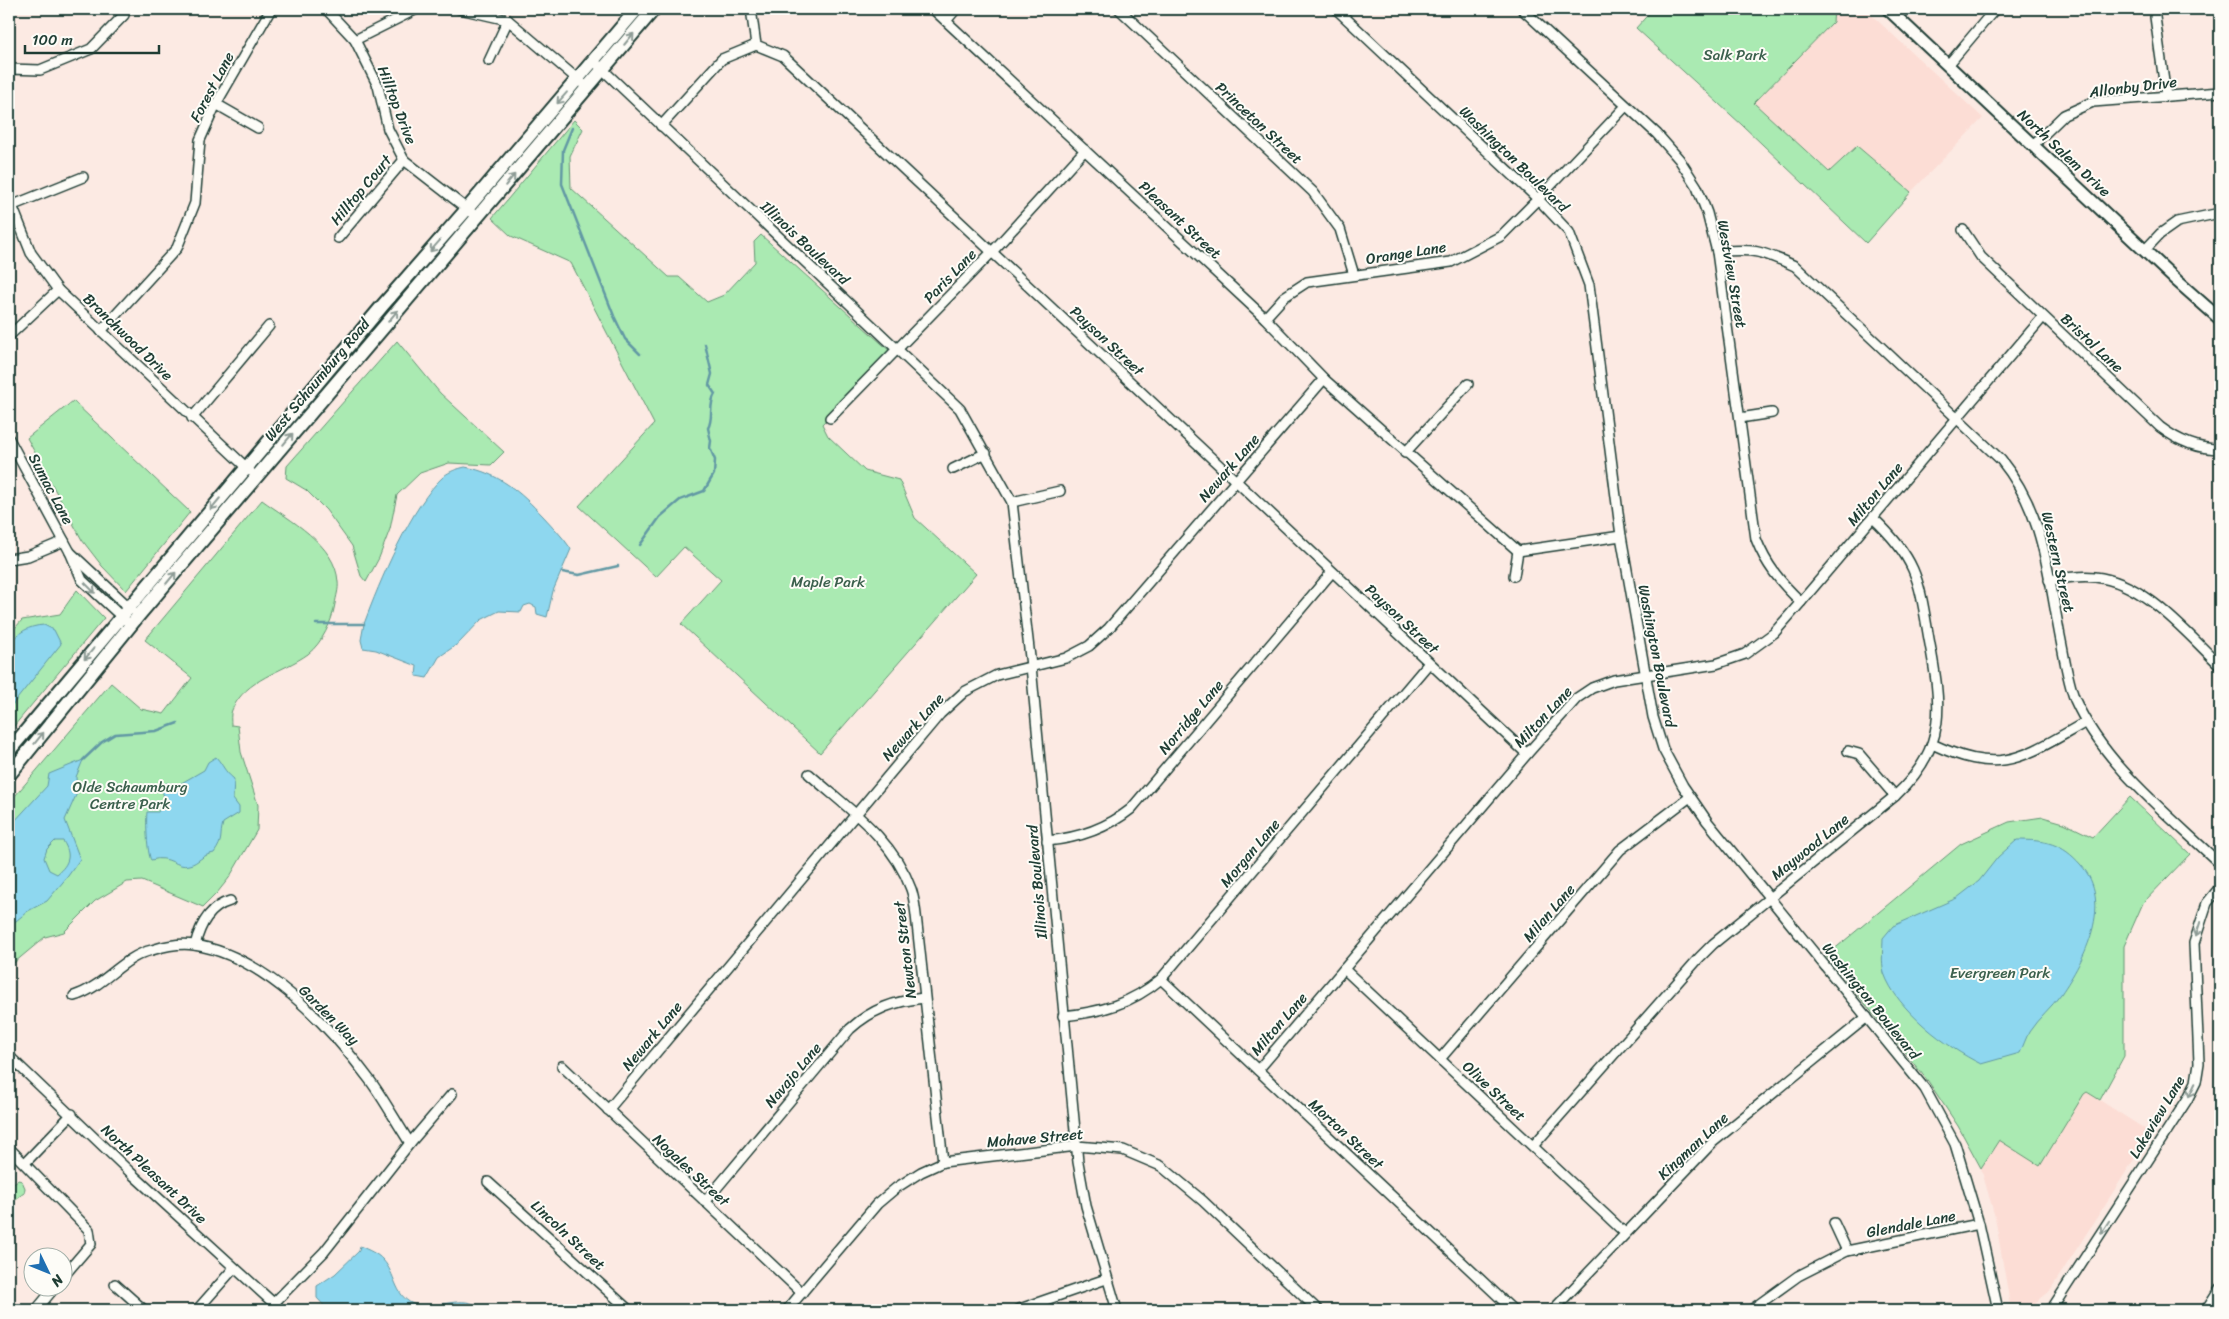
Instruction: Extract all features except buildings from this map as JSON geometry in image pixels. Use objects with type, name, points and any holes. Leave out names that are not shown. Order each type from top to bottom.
[{"type":"main road","name":"West Schaumburg Road","points":[[599,66],[637,9]]},
{"type":"main road","name":"West Schaumburg Road","points":[[9,751],[124,611],[383,304],[467,209],[654,9]]},
{"type":"main road","name":"West Schaumburg Road","points":[[9,775],[135,620],[256,476],[478,218],[582,84]]},
{"type":"street","name":"Forest Lane","points":[[101,330],[177,248],[195,202],[200,140],[216,104],[271,9]]},
{"type":"street","name":"Hilltop Drive","points":[[326,9],[355,40],[378,86],[388,128],[404,160],[478,218]]},
{"type":"street","points":[[355,40],[417,9]]},
{"type":"street","points":[[460,9],[508,20],[582,84]]},
{"type":"street","name":"Pleasant Street","points":[[932,9],[1265,318],[1324,379],[1405,453],[1518,551]]},
{"type":"street","points":[[946,21],[956,9]]},
{"type":"street","name":"Princeton Street","points":[[1119,9],[1312,192],[1340,229],[1354,275]]},
{"type":"street","name":"Washington Boulevard","points":[[1336,9],[1538,199],[1569,232],[1589,285],[1621,536],[1652,717],[1663,749],[1690,796],[1925,1089],[1955,1144],[1979,1224],[1998,1310]]},
{"type":"street","name":"Westview Street","points":[[1522,9],[1657,134],[1679,159],[1696,187],[1707,213],[1717,252],[1756,538],[1768,566],[1784,586],[1801,602]]},
{"type":"street","name":"North Salem Drive","points":[[1888,9],[2220,319]]},
{"type":"street","points":[[1948,65],[1995,9]]},
{"type":"street","points":[[9,69],[40,70],[92,48],[124,15]]},
{"type":"street","points":[[661,126],[722,59],[756,45],[752,16]]},
{"type":"street","points":[[2155,17],[2166,96]]},
{"type":"street","points":[[489,60],[508,20]]},
{"type":"street","name":"Payson Street","points":[[756,45],[778,53],[789,61],[1527,754]]},
{"type":"street","name":"Illinois Boulevard","points":[[599,66],[960,409],[1012,502],[1031,666],[1063,1016],[1077,1146],[1084,1196],[1106,1280],[1117,1310]]},
{"type":"street","name":"Allonby Drive","points":[[2034,145],[2064,115],[2093,102],[2220,92]]},
{"type":"street","points":[[216,104],[258,128]]},
{"type":"street","name":"Orange Lane","points":[[1265,318],[1284,297],[1306,282],[1451,262],[1500,236],[1538,199],[1625,106]]},
{"type":"street","name":"Paris Lane","points":[[830,418],[992,252],[1085,150]]},
{"type":"street","name":"Hilltop Court","points":[[338,238],[404,160]]},
{"type":"street","points":[[10,202],[83,177]]},
{"type":"street","name":"Branchwood Drive","points":[[10,202],[31,253],[58,290],[192,418],[256,476]]},
{"type":"street","points":[[2145,250],[2160,234],[2177,222],[2220,213]]},
{"type":"street","name":"Bristol Lane","points":[[1963,230],[1981,257],[2166,431],[2190,444],[2220,449]]},
{"type":"street","name":"Western Street","points":[[1717,252],[1747,249],[1762,252],[1795,266],[2001,460],[2026,496],[2036,519],[2066,669],[2074,698],[2086,722],[2113,761],[2220,864]]},
{"type":"street","points":[[9,336],[58,290]]},
{"type":"street","name":"Milton Lane","points":[[1258,1070],[1527,754],[1582,694],[1614,680],[1716,664],[1745,654],[1764,642],[1801,602],[2044,317]]},
{"type":"street","points":[[192,418],[269,326]]},
{"type":"street","name":"Newark Lane","points":[[608,1110],[940,714],[964,692],[996,675],[1066,658],[1089,646],[1096,640],[1109,628],[1324,379]]},
{"type":"street","points":[[1405,453],[1468,384]]},
{"type":"street","points":[[1740,418],[1772,413]]},
{"type":"street","name":"Sumac Lane","points":[[9,439],[70,552],[124,611],[135,620]]},
{"type":"street","points":[[953,469],[986,453]]},
{"type":"street","points":[[1012,502],[1060,491]]},
{"type":"street","name":"Maywood Lane","points":[[1533,1146],[1689,968],[1713,944],[1895,796],[1917,772],[1932,744],[1939,717],[1939,694],[1918,580],[1914,568],[1901,547],[1873,518]]},
{"type":"street","points":[[1514,576],[1518,551],[1621,536]]},
{"type":"street","points":[[9,559],[28,556],[64,541]]},
{"type":"street","name":"Norridge Lane","points":[[1047,842],[1072,838],[1095,831],[1112,822],[1130,808],[1332,572]]},
{"type":"street","points":[[2049,580],[2096,577],[2128,586],[2153,603],[2217,662],[2220,652]]},
{"type":"street","name":"Morgan Lane","points":[[1063,1016],[1089,1013],[1118,1006],[1138,996],[1160,979],[1430,663]]},
{"type":"street","points":[[1932,744],[1970,759],[2004,761],[2028,753],[2086,722]]},
{"type":"street","points":[[1848,751],[1859,754],[1895,796]]},
{"type":"street","name":"Newton Street","points":[[809,774],[886,843],[899,862],[912,890],[943,1162]]},
{"type":"street","name":"Milan Lane","points":[[1440,1059],[1620,850],[1690,796]]},
{"type":"street","name":"Lakeview Lane","points":[[2049,1310],[2053,1307],[2182,1108],[2196,1082],[2199,1063],[2194,942],[2207,903],[2220,886]]},
{"type":"street","points":[[195,945],[199,932],[212,911],[220,904],[230,901]]},
{"type":"street","name":"Garden Way","points":[[74,996],[94,987],[134,957],[150,950],[195,945],[243,962],[305,1006],[334,1037],[368,1078],[410,1143]]},
{"type":"street","name":"Olive Street","points":[[1344,969],[1625,1233]]},
{"type":"street","name":"Morton Street","points":[[1160,979],[1513,1310]]},
{"type":"street","name":"Navajo Lane","points":[[705,1202],[850,1029],[861,1019],[883,1006],[924,998]]},
{"type":"street","name":"Kingman Lane","points":[[1553,1310],[1713,1142],[1867,1017]]},
{"type":"street","name":"North Pleasant Drive","points":[[9,1056],[72,1114],[131,1173],[281,1310]]},
{"type":"street","name":"Nogales Street","points":[[562,1066],[802,1292]]},
{"type":"street","points":[[274,1303],[324,1252],[410,1143],[452,1094]]},
{"type":"street","points":[[25,1163],[72,1114]]},
{"type":"street","name":"Mohave Street","points":[[787,1310],[884,1197],[921,1172],[943,1162],[1077,1146],[1123,1150],[1149,1160],[1166,1170],[1204,1201],[1318,1310]]},
{"type":"street","points":[[9,1148],[89,1230],[91,1244],[72,1266]]},
{"type":"street","name":"Lincoln Street","points":[[488,1182],[629,1310]]},
{"type":"street","points":[[1834,1222],[1847,1251]]},
{"type":"street","name":"Glendale Lane","points":[[1751,1310],[1798,1276],[1847,1251],[1979,1224]]},
{"type":"street","points":[[197,1310],[234,1268]]},
{"type":"street","points":[[1017,1310],[1106,1280]]},
{"type":"street","points":[[115,1284],[141,1310]]},
{"type":"street","points":[[2206,1310],[2220,1288]]},
{"type":"street","points":[[36,1310],[48,1296]]},
{"type":"shaded area","points":[[1834,9],[1865,9],[1983,118],[1911,192],[1857,146],[1830,172],[1753,103],[1833,22]]},
{"type":"shaded area","points":[[2087,1092],[2151,1133],[2049,1292],[2026,1310],[2011,1310],[1995,1217],[1981,1168],[1999,1140]]},
{"type":"green space","name":"Salk Park","points":[[1653,9],[1834,9],[1833,22],[1754,103],[1829,172],[1857,146],[1911,192],[1866,243],[1742,125],[1636,28]]},
{"type":"green space","name":"Maple Park","points":[[574,120],[583,129],[570,156],[571,188],[669,277],[679,277],[707,302],[724,295],[755,262],[754,242],[761,235],[891,352],[822,424],[828,436],[865,471],[899,480],[915,518],[976,574],[820,753],[681,624],[721,580],[684,547],[656,577],[579,506],[654,424],[571,263],[511,236],[492,218]]},
{"type":"green space","points":[[397,341],[440,393],[504,452],[491,465],[449,463],[420,473],[397,495],[390,529],[379,558],[366,582],[361,576],[352,546],[326,510],[306,490],[286,478],[287,466]]},
{"type":"green space","points":[[73,401],[190,512],[126,591],[102,566],[82,540],[27,438]]},
{"type":"green space","name":"Olde Schaumburg Centre Park","points":[[262,500],[309,534],[320,545],[329,556],[335,568],[338,585],[334,611],[326,632],[318,644],[308,654],[255,683],[238,699],[231,712],[231,725],[238,726],[241,752],[258,805],[257,830],[229,878],[203,907],[142,881],[127,882],[95,901],[64,932],[45,937],[9,967],[9,803],[111,683],[141,709],[164,714],[192,678],[145,640]]},
{"type":"green space","points":[[77,590],[104,618],[9,732],[9,635],[22,620],[60,614]]},
{"type":"green space","name":"Evergreen Park","points":[[2130,797],[2190,854],[2143,903],[2124,946],[2124,1056],[2100,1100],[2087,1092],[2084,1094],[2040,1166],[1999,1140],[1981,1168],[1958,1126],[1928,1081],[1826,956],[1961,844],[2009,822],[2043,817],[2064,823],[2093,837]]},
{"type":"green space","points":[[18,1180],[22,1181],[25,1188],[24,1193],[13,1201],[9,1199],[9,1186]]},
{"type":"water","points":[[465,467],[488,474],[508,485],[543,516],[571,549],[553,591],[547,617],[537,614],[536,607],[530,604],[524,606],[521,612],[499,611],[481,620],[459,643],[439,657],[427,678],[416,676],[417,666],[376,650],[363,648],[361,640],[364,624],[387,567],[420,505],[444,476],[454,470]]},
{"type":"water","points":[[44,625],[54,630],[61,644],[9,709],[9,644],[24,630]]},
{"type":"water","points":[[216,757],[234,779],[233,799],[239,807],[239,813],[223,823],[220,841],[214,853],[185,866],[163,859],[151,860],[148,844],[147,812],[158,812],[166,801],[161,789],[166,783],[178,785],[204,770],[208,762]]},
{"type":"water","points":[[83,760],[76,777],[77,793],[65,820],[80,859],[47,901],[28,911],[16,921],[9,923],[9,831],[13,823],[47,786],[49,774]],"holes":[[[55,841],[63,841],[68,851],[68,859],[67,863],[57,874],[49,870],[44,858],[47,849]]]},
{"type":"water","points":[[2017,840],[2052,844],[2060,847],[2074,858],[2091,880],[2095,896],[2096,913],[2087,948],[2079,964],[2061,994],[2029,1032],[2020,1053],[1981,1064],[1953,1048],[1924,1026],[1900,1000],[1890,987],[1884,973],[1882,960],[1883,938],[1893,926],[1957,898],[1979,881],[1998,857]]},
{"type":"water","points":[[360,1246],[383,1260],[402,1295],[413,1304],[429,1306],[462,1302],[478,1306],[479,1310],[328,1310],[317,1298],[317,1286],[335,1274],[359,1251]]},
{"type":"waterway","points":[[572,128],[563,150],[562,184],[614,316],[625,339],[640,354]]},
{"type":"waterway","points":[[640,545],[660,517],[680,500],[704,491],[714,474],[715,460],[710,448],[711,441],[708,428],[715,394],[709,385],[712,374],[705,344]]},
{"type":"waterway","points":[[562,572],[579,575],[618,566]]},
{"type":"waterway","points":[[316,624],[364,624]]},
{"type":"waterway","points":[[83,760],[102,742],[115,734],[156,731],[178,723]]}]
